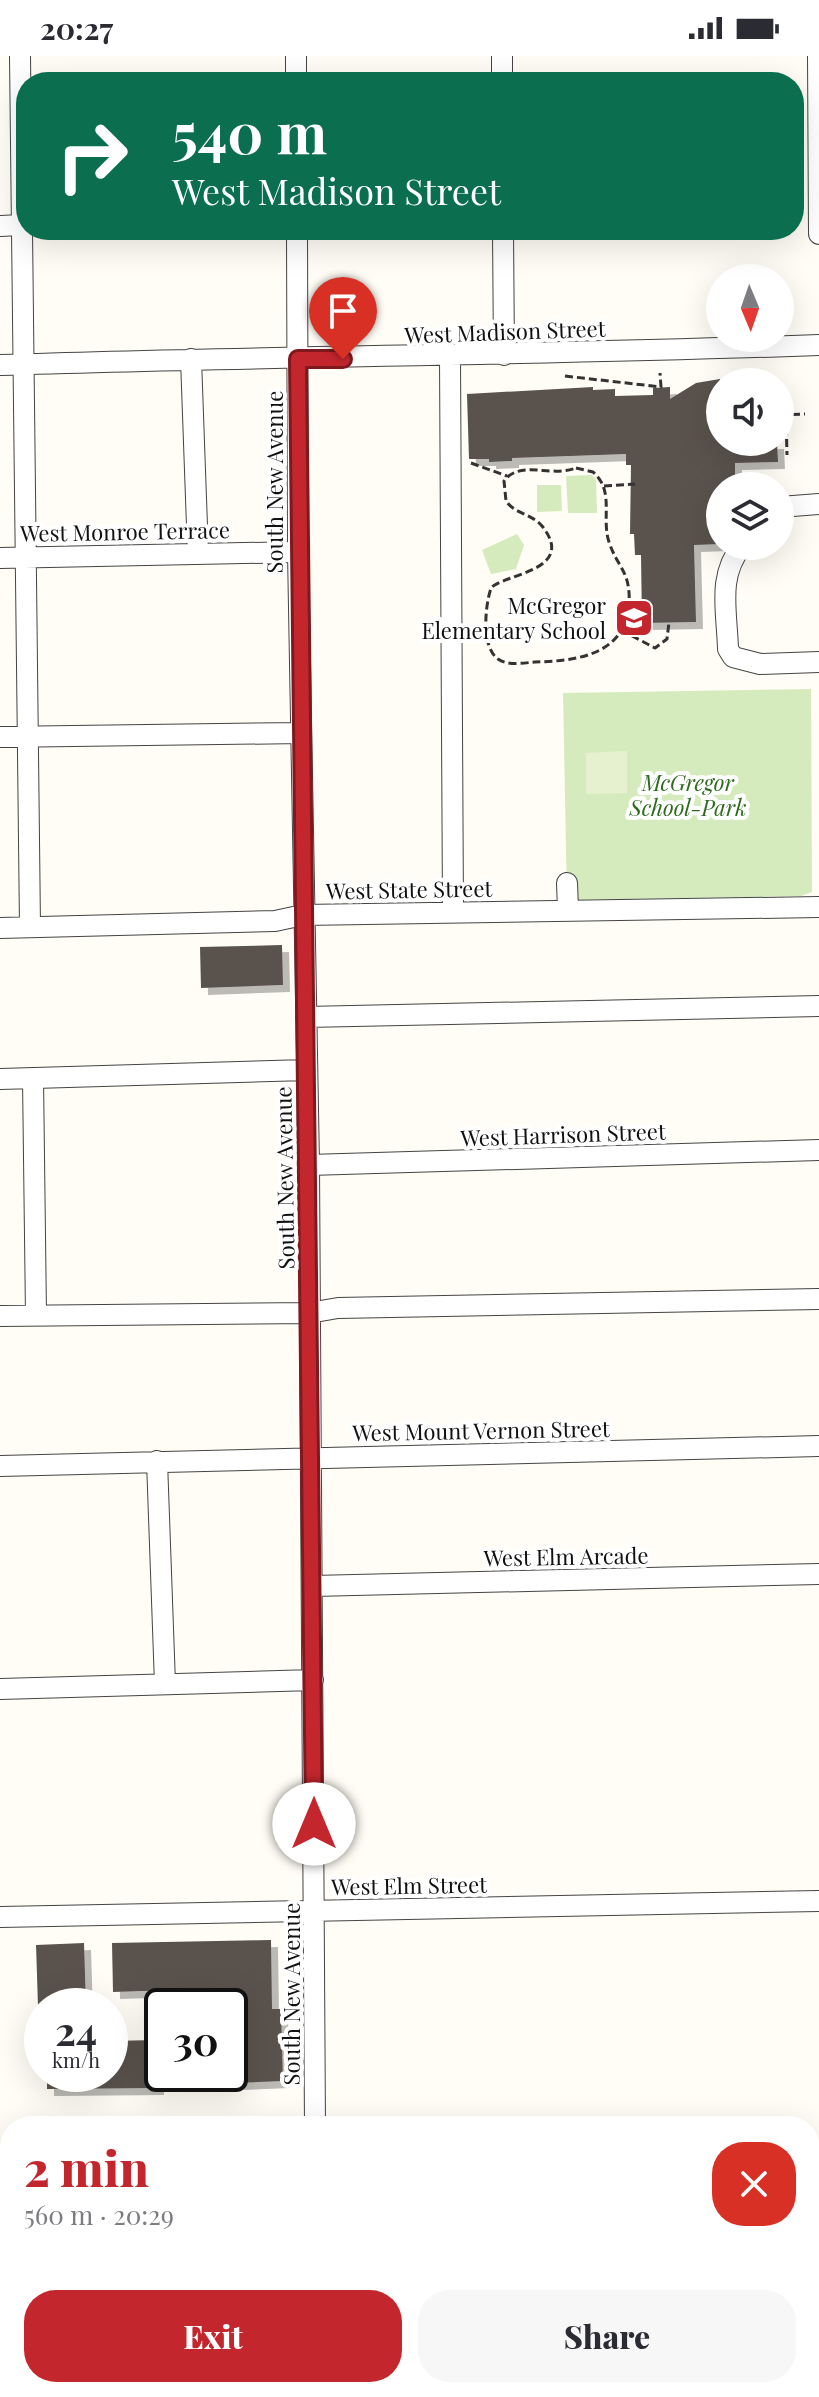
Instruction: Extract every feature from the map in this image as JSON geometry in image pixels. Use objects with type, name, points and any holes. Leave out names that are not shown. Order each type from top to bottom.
[{"type":"street","points":[[818,56],[819,234]]},
{"type":"street","points":[[21,240],[30,737],[30,927]]},
{"type":"street","name":"South New Avenue","points":[[297,240],[298,552],[309,1165],[315,2116]]},
{"type":"street","points":[[503,240],[504,355]]},
{"type":"street","name":"West Madison Street","points":[[0,365],[191,359],[450,357],[819,345]]},
{"type":"street","points":[[450,357],[453,912]]},
{"type":"street","points":[[191,359],[198,554]]},
{"type":"street","points":[[794,506],[819,504]]},
{"type":"street","name":"West Monroe Terrace","points":[[0,558],[298,552]]},
{"type":"street","points":[[734,560],[725,574],[728,649],[733,657],[760,664],[819,662]]},
{"type":"street","points":[[0,737],[301,733]]},
{"type":"street","points":[[567,883],[568,910]]},
{"type":"street","name":"West State Street","points":[[0,928],[275,921],[303,915],[819,907]]},
{"type":"street","points":[[306,1017],[819,1006]]},
{"type":"street","points":[[0,1079],[307,1070]]},
{"type":"street","points":[[33,1078],[36,1315]]},
{"type":"street","name":"West Harrison Street","points":[[309,1165],[819,1150]]},
{"type":"street","points":[[0,1316],[309,1313],[338,1308],[819,1299]]},
{"type":"street","name":"West Mount Vernon Street","points":[[0,1466],[819,1446]]},
{"type":"street","points":[[157,1461],[165,1684]]},
{"type":"street","name":"West Elm Arcade","points":[[313,1586],[819,1574]]},
{"type":"street","points":[[0,1689],[313,1680]]},
{"type":"street","name":"West Elm Street","points":[[0,1917],[819,1901]]},
{"type":"path","points":[[565,376],[661,387],[660,373]]},
{"type":"path","points":[[794,415],[805,414]]},
{"type":"path","points":[[465,461],[507,476]]},
{"type":"path","points":[[584,468],[601,478],[604,486],[609,541],[628,582],[628,614],[621,630],[602,650],[582,660],[508,663],[493,653],[487,623],[491,588],[500,580],[532,573],[543,564],[549,550],[543,527],[506,501],[503,486],[507,476],[522,469],[559,474],[584,468]]},
{"type":"path","points":[[604,486],[635,484]]},
{"type":"path","points":[[621,630],[655,648],[667,639],[669,622]]},
{"type":"green space","points":[[592,475],[596,480],[597,513],[568,513],[566,476]]},
{"type":"green space","points":[[537,485],[561,485],[562,511],[537,512]]},
{"type":"green space","points":[[517,534],[524,545],[516,569],[491,574],[482,550]]},
{"type":"green space","name":"McGregor School-Park","points":[[811,689],[812,892],[801,896],[567,900],[563,693]]},
{"type":"green space","points":[[627,751],[627,793],[586,794],[586,753]]},
{"type":"building","points":[[706,381],[706,456],[778,456],[778,462],[735,463],[735,472],[706,472],[706,545],[694,545],[696,622],[642,623],[641,555],[635,555],[634,534],[630,534],[631,465],[626,465],[626,454],[512,458],[512,461],[489,462],[489,459],[469,459],[467,394],[593,387],[593,390],[615,389],[615,396],[653,395],[653,388],[670,387],[670,399],[696,383]]},
{"type":"building","points":[[282,945],[283,985],[201,988],[200,947]]},
{"type":"building","points":[[271,1940],[272,2009],[281,2009],[283,2081],[248,2082],[248,1988],[144,1988],[144,1991],[128,1992],[128,1988],[113,1988],[112,1943]]},
{"type":"building","points":[[84,1943],[85,1988],[37,1988],[36,1945]]},
{"type":"building","points":[[144,2040],[144,2088],[128,2088],[128,2041]]},
{"type":"place","name":"McGregor Elementary School","points":[[634,618]]},
{"type":"route","points":[[314,1824],[298,359],[343,359]]}]
